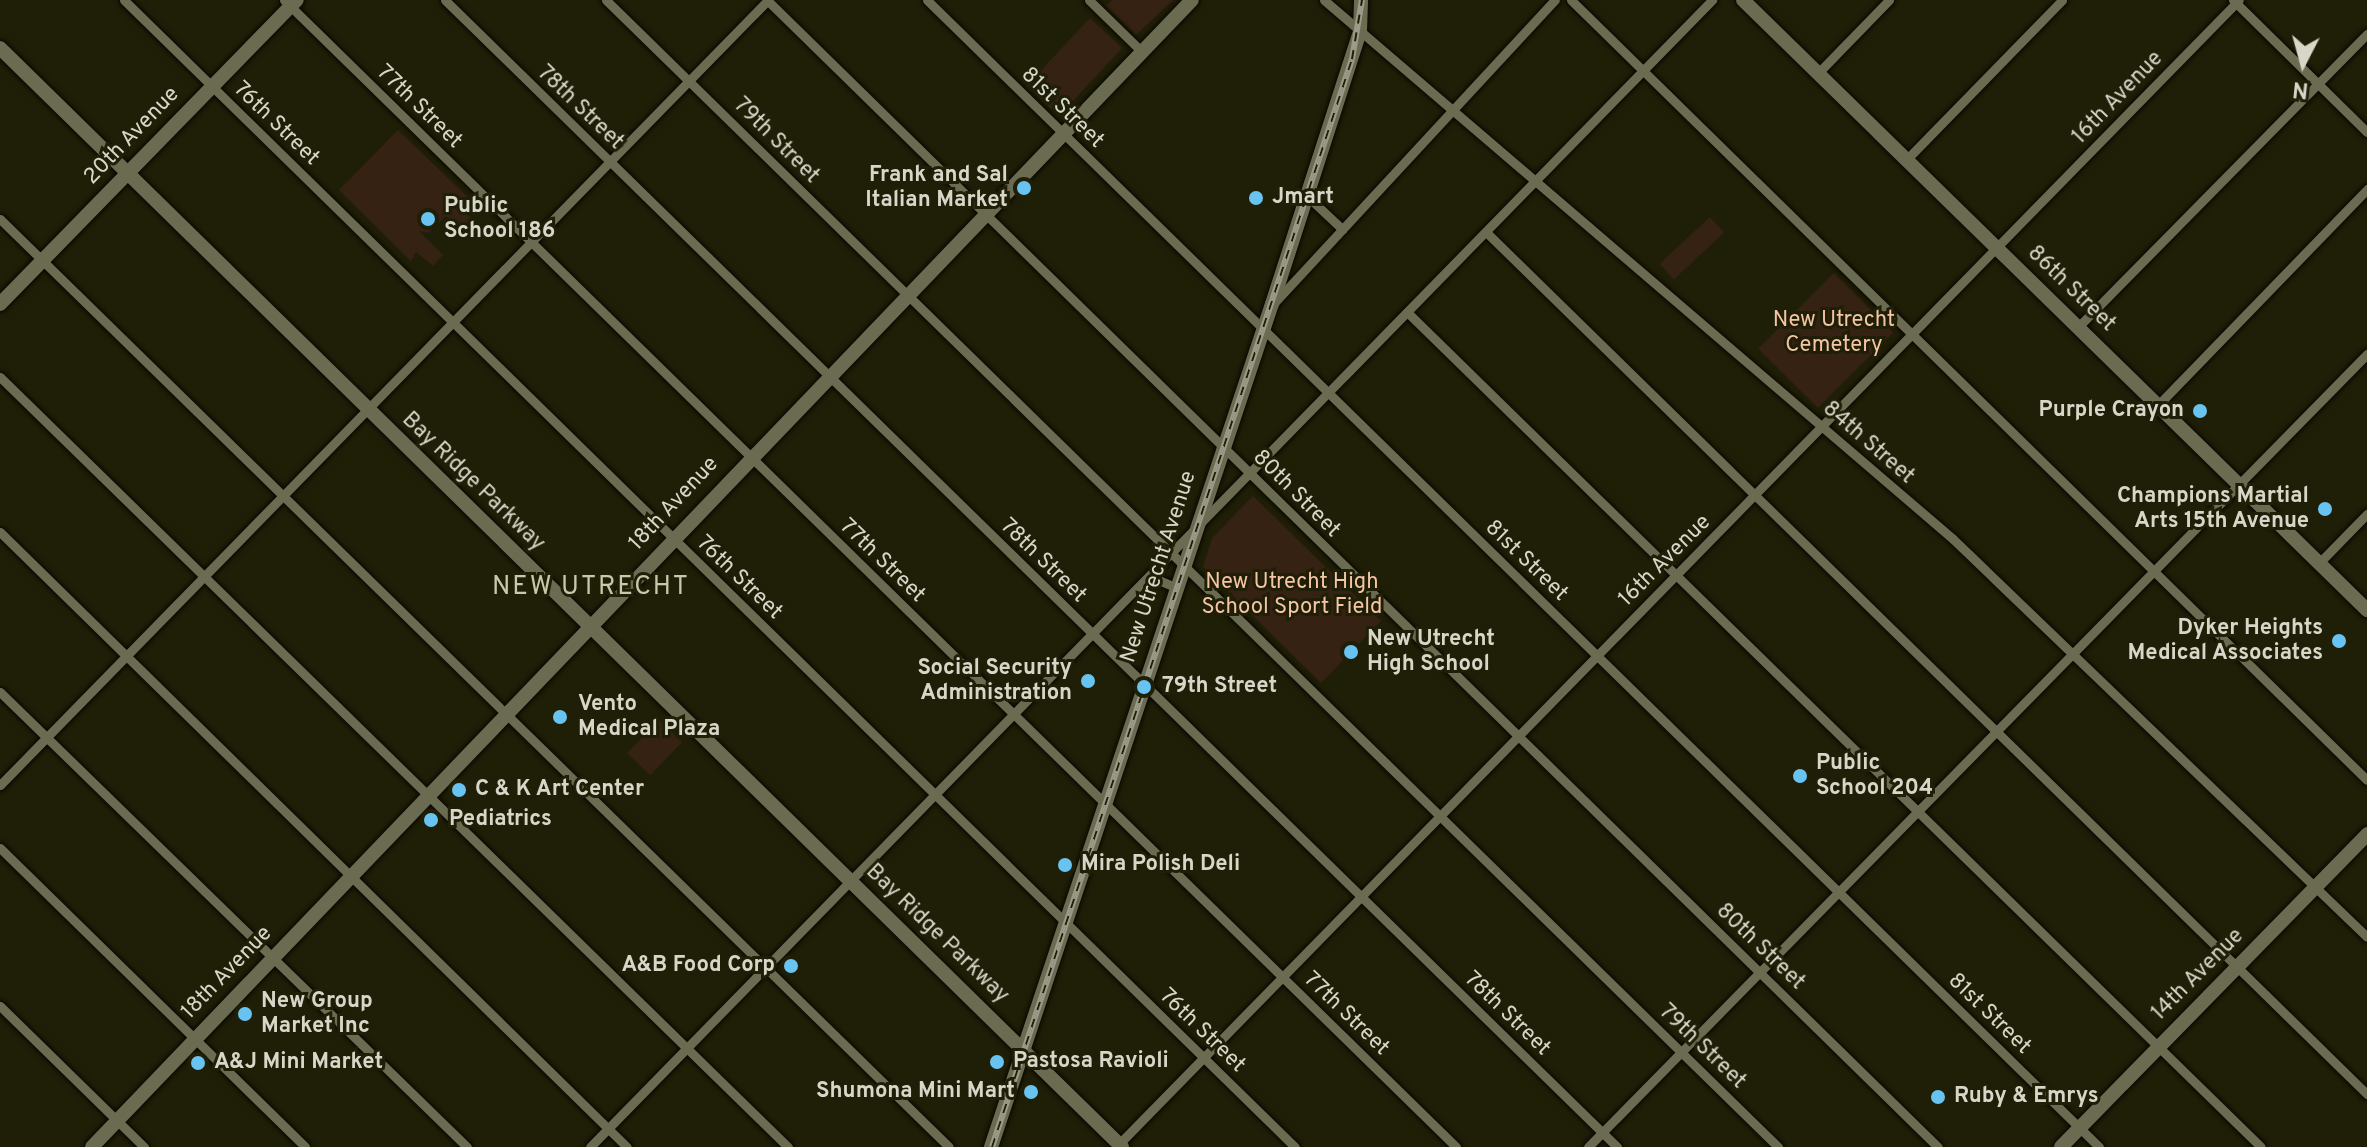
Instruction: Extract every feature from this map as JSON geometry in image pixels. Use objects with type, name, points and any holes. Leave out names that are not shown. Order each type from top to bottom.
[{"type":"street","name":"76th Street","points":[[124,0],[1295,1147]]},
{"type":"street","name":"78th Street","points":[[445,0],[1617,1147]]},
{"type":"street","name":"79th Street","points":[[606,0],[1778,1147]]},
{"type":"street","points":[[0,785],[768,0]]},
{"type":"street","name":"80th Street","points":[[768,0],[1938,1147]]},
{"type":"street","name":"81st Street","points":[[927,0],[2099,1147]]},
{"type":"street","points":[[1089,0],[1138,48]]},
{"type":"street","name":"18th Avenue","points":[[92,1147],[1138,48],[1192,0]]},
{"type":"street","name":"84th Street","points":[[1324,0],[1821,427],[2075,651],[2367,937]]},
{"type":"street","name":"New Utrecht Avenue","points":[[991,1147],[1182,564],[1264,330],[1360,31],[1361,0]]},
{"type":"street","points":[[1272,304],[1555,0]]},
{"type":"street","points":[[1571,0],[2367,780]]},
{"type":"street","points":[[590,1147],[1712,0]]},
{"type":"street","name":"86th Street","points":[[1743,0],[2367,610]]},
{"type":"street","points":[[1818,73],[1889,0]]},
{"type":"street","points":[[1907,159],[2062,0]]},
{"type":"street","points":[[2236,1],[2367,132]]},
{"type":"street","name":"16th Avenue","points":[[1119,1146],[2236,1]]},
{"type":"street","name":"20th Avenue","points":[[0,304],[291,2]]},
{"type":"street","name":"77th Street","points":[[291,2],[750,457],[1456,1147]]},
{"type":"street","points":[[2078,327],[2367,34]]},
{"type":"street","name":"Bay Ridge Parkway","points":[[0,48],[1119,1146]]},
{"type":"street","points":[[2158,405],[2367,189]]},
{"type":"street","points":[[1306,195],[1342,229]]},
{"type":"street","points":[[0,219],[949,1147]]},
{"type":"street","points":[[1486,232],[2367,1094]]},
{"type":"street","points":[[1407,312],[2261,1147]]},
{"type":"street","points":[[1588,1147],[2367,354]]},
{"type":"street","points":[[0,377],[788,1147]]},
{"type":"street","points":[[2319,563],[2367,514]]},
{"type":"street","points":[[0,532],[627,1147]]},
{"type":"street","points":[[1149,576],[1175,587]]},
{"type":"street","points":[[0,692],[467,1147]]},
{"type":"street","name":"14th Avenue","points":[[2061,1147],[2367,834]]},
{"type":"street","points":[[0,848],[305,1147]]},
{"type":"street","points":[[0,1006],[144,1147]]},
{"type":"green space","points":[[1112,0],[1173,0],[1136,35],[1106,6]]},
{"type":"green space","points":[[1090,18],[1122,48],[1059,116],[1027,86]]},
{"type":"green space","name":"Public School 186","points":[[398,130],[471,200],[462,209],[475,223],[464,234],[446,216],[428,233],[419,231],[443,255],[433,266],[416,252],[411,261],[339,190]]},
{"type":"green space","points":[[1710,217],[1724,232],[1674,279],[1660,264]]},
{"type":"green space","name":"New Utrecht Cemetery","points":[[1834,273],[1893,332],[1818,408],[1758,349]]},
{"type":"green space","name":"New Utrecht High School Sport Field","points":[[1253,496],[1381,621],[1321,683],[1203,567],[1212,538]]},
{"type":"green space","points":[[659,720],[682,742],[650,775],[627,753]]},
{"type":"railway","points":[[992,1147],[1352,59],[1362,0]]},
{"type":"place","name":"Frank and Sal Italian Market","points":[[1024,188]]},
{"type":"place","name":"Jmart","points":[[1256,198]]},
{"type":"place","name":"Public School 186","points":[[428,219]]},
{"type":"place","name":"Purple Crayon","points":[[2200,411]]},
{"type":"place","name":"Champions Martial Arts 15th Avenue","points":[[2325,509]]},
{"type":"place","name":"Dyker Heights Medical Associates","points":[[2339,641]]},
{"type":"place","name":"New Utrecht High School","points":[[1351,652]]},
{"type":"place","name":"Social Security Administration","points":[[1088,681]]},
{"type":"place","name":"79th Street","points":[[1144,687]]},
{"type":"place","name":"Vento Medical Plaza","points":[[560,717]]},
{"type":"place","name":"Public School 204","points":[[1800,776]]},
{"type":"place","name":"C & K Art Center","points":[[459,790]]},
{"type":"place","name":"Pediatrics","points":[[431,820]]},
{"type":"place","name":"Mira Polish Deli","points":[[1065,865]]},
{"type":"place","name":"A&B Food Corp","points":[[791,966]]},
{"type":"place","name":"New Group Market Inc","points":[[245,1014]]},
{"type":"place","name":"Pastosa Ravioli","points":[[997,1062]]},
{"type":"place","name":"A&J Mini Market","points":[[198,1063]]},
{"type":"place","name":"Shumona Mini Mart","points":[[1031,1092]]},
{"type":"place","name":"Ruby & Emrys","points":[[1938,1097]]},
{"type":"district","name":"NEW UTRECHT","points":[[591,588]]}]
